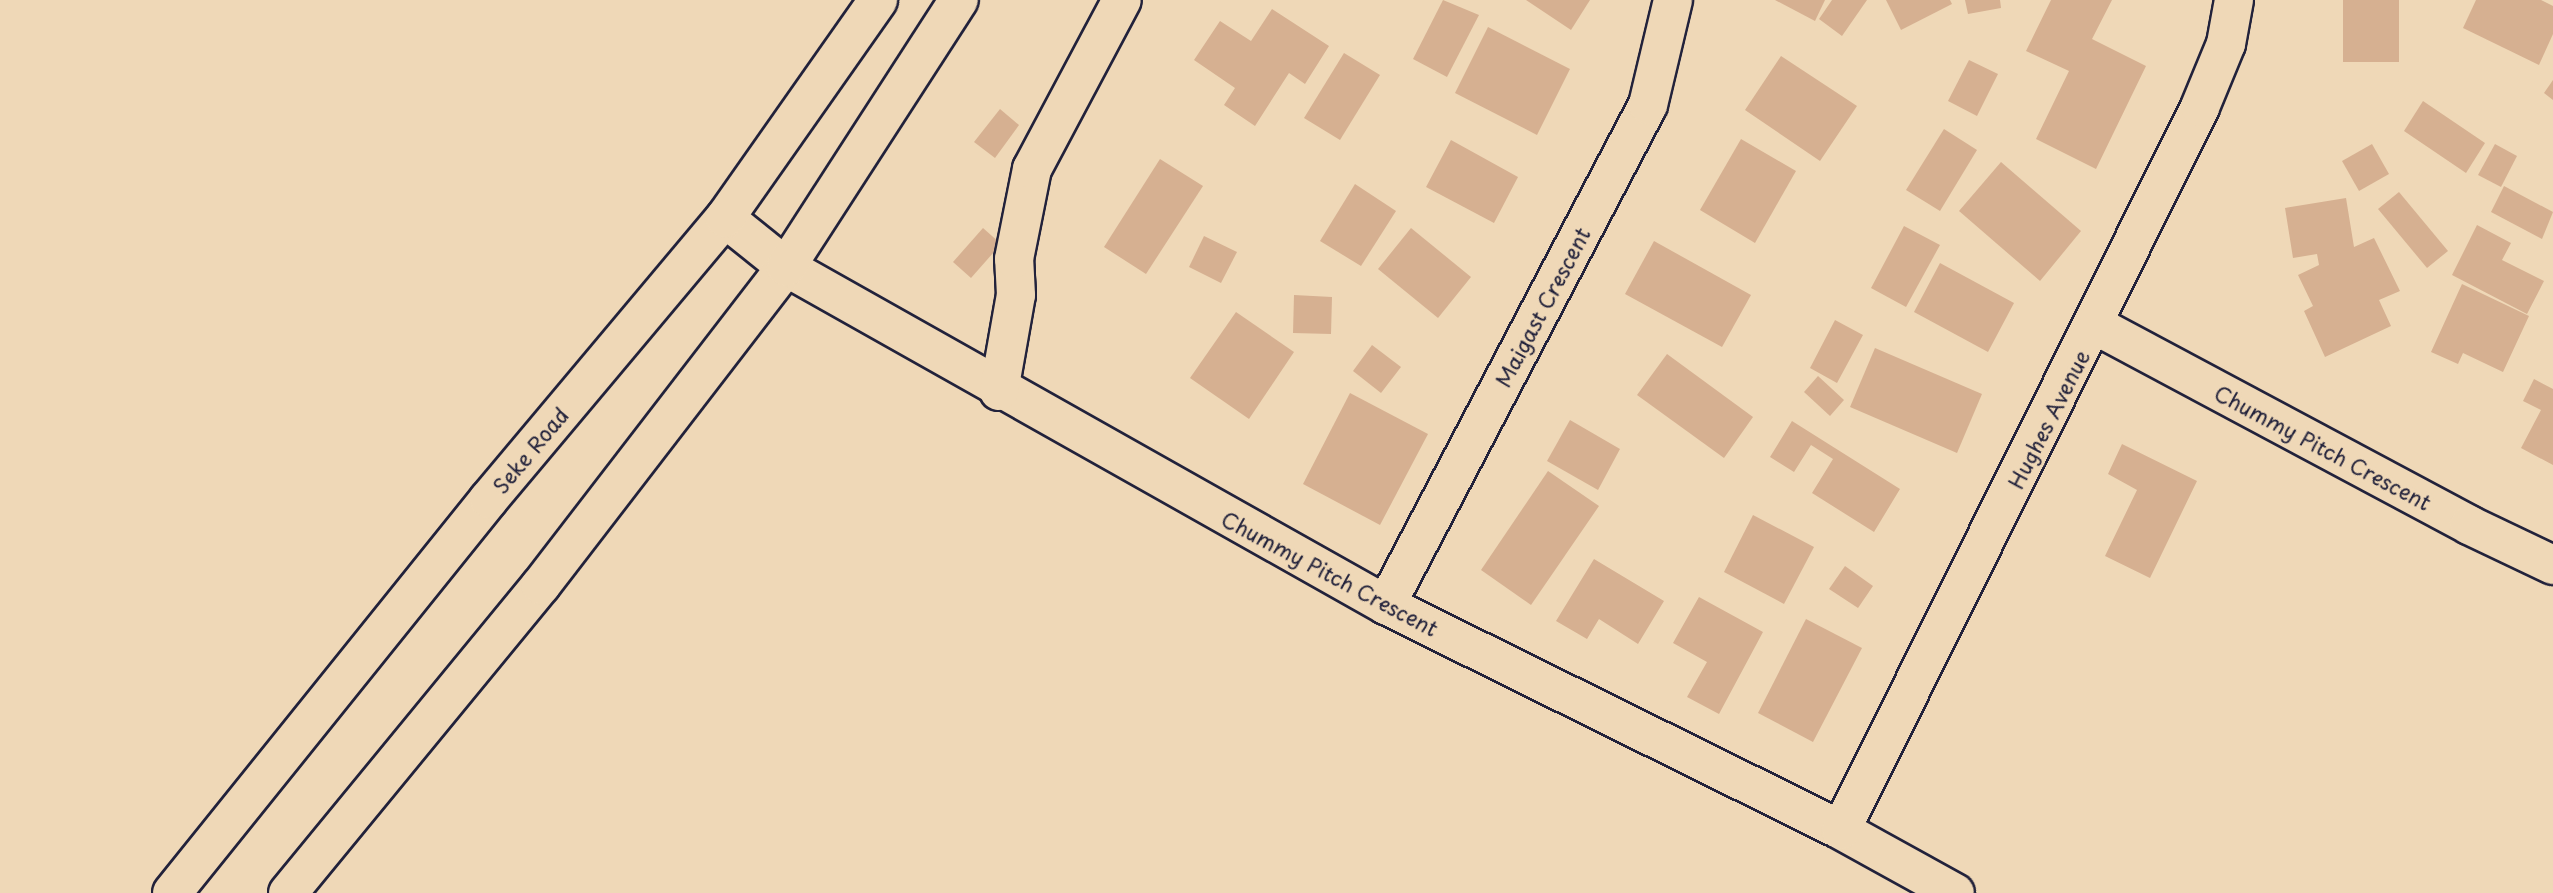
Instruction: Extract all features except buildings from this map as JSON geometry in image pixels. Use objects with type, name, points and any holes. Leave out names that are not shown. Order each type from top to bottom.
[{"type":"street","name":"Seke Road","points":[[172,893],[489,499],[724,218],[878,0]]},
{"type":"street","points":[[288,893],[541,585],[786,268],[959,0]]},
{"type":"street","points":[[999,391],[1016,295],[1014,259],[1032,169],[1122,0]]},
{"type":"street","name":"Maigast Crescent","points":[[1385,605],[1648,105],[1673,0]]},
{"type":"street","name":"Hughes Avenue","points":[[1841,830],[2095,325],[2200,107],[2226,44],[2234,0]]},
{"type":"street","name":"Chummy Pitch Crescent","points":[[724,218],[786,268],[999,391],[1385,605],[1841,830],[1955,893]]},
{"type":"street","name":"Chummy Pitch Crescent","points":[[2095,325],[2469,525],[2553,565]]}]
